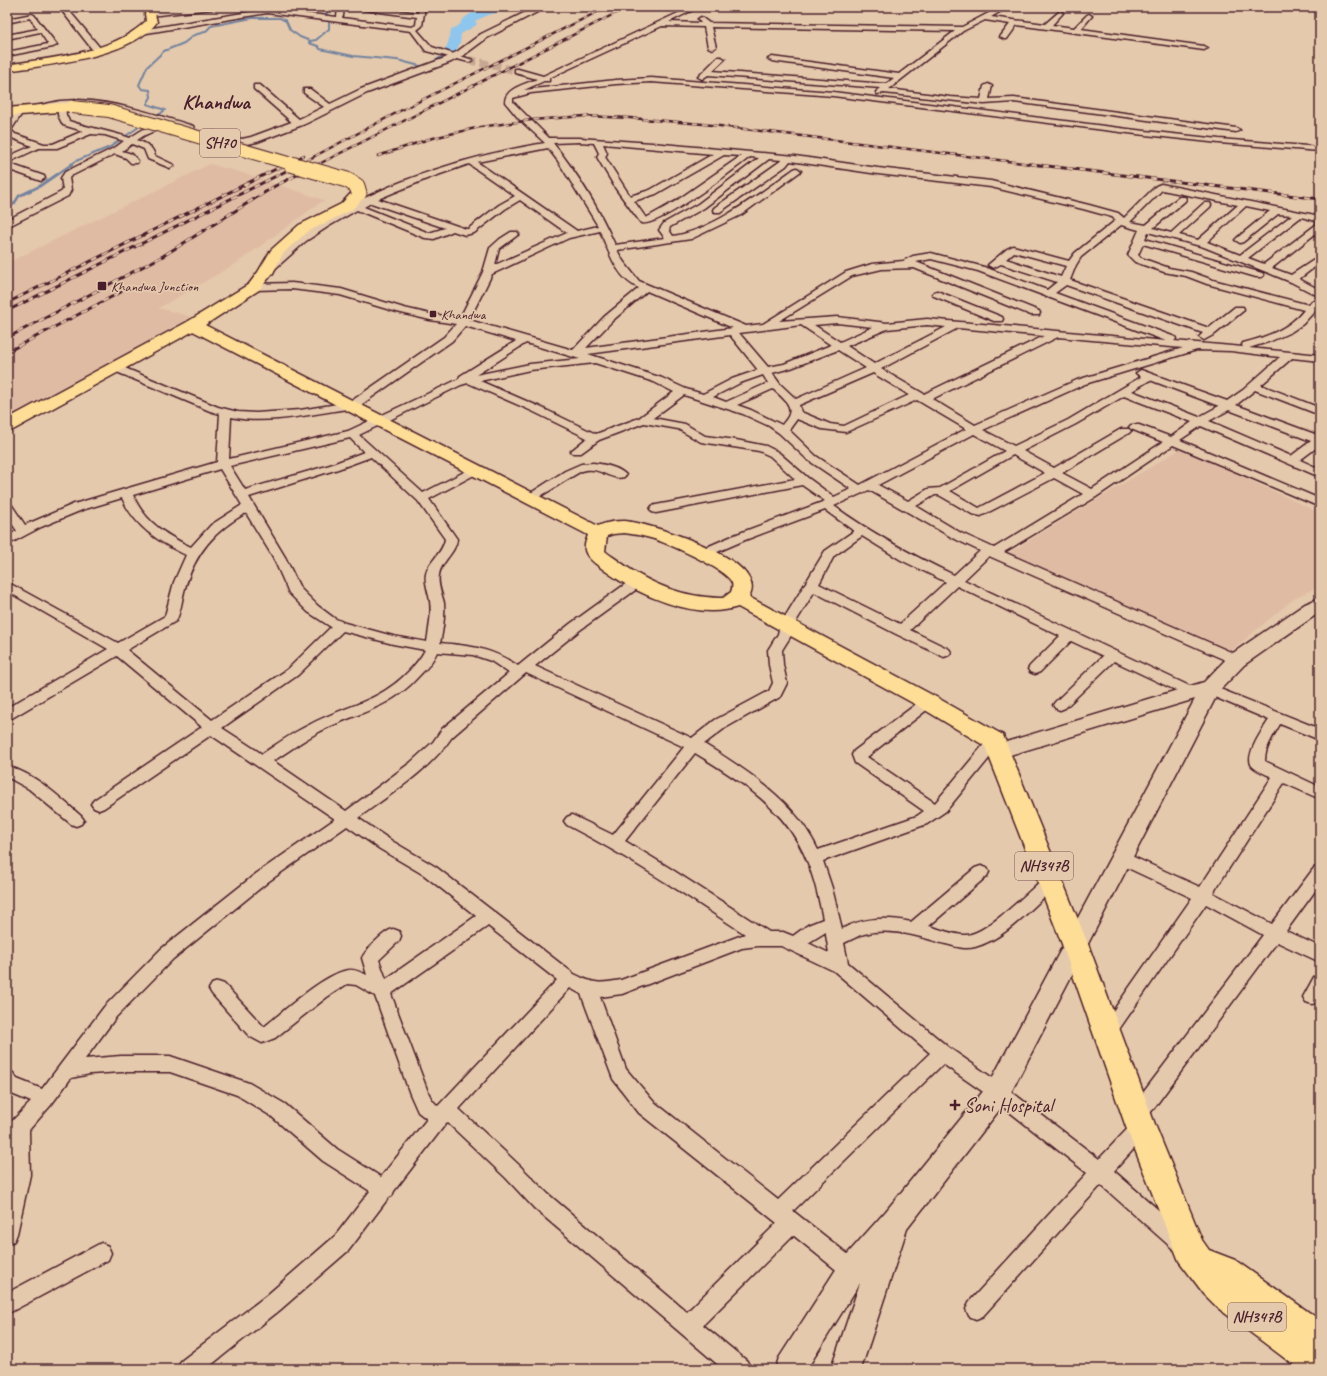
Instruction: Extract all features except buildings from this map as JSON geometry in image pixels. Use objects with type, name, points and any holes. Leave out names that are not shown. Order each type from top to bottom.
[{"type":"main road","points":[[7,68],[98,51],[132,37],[149,26],[152,22],[151,9]]},
{"type":"main road","name":"SH70","points":[[13,112],[67,107],[109,111],[347,180],[357,185],[362,200]]},
{"type":"main road","points":[[7,426],[193,325],[254,287],[265,273],[276,253],[304,228],[346,206],[354,200],[362,200]]},
{"type":"main road","points":[[193,325],[474,471],[598,533]]},
{"type":"main road","points":[[624,527],[640,529],[685,543],[727,567],[739,578],[743,586],[742,593],[738,599],[730,604],[721,606],[703,605],[680,600],[636,583],[612,567],[596,553],[594,542],[598,533],[610,528],[624,527]]},
{"type":"main road","points":[[738,599],[788,624],[928,702],[997,746],[1204,690]]},
{"type":"main road","points":[[790,1369],[852,1270],[896,1221],[998,1092],[1121,858],[1204,690],[1236,660],[1320,604]]},
{"type":"main road","name":"NH347B","points":[[997,746],[1076,944],[1139,1122],[1195,1257],[1214,1283],[1229,1297],[1320,1364]]},
{"type":"main road","points":[[846,1369],[896,1221]]},
{"type":"main road","name":"NH347B","points":[[1195,1257],[1224,1271],[1320,1340]]},
{"type":"street","points":[[62,7],[98,51]]},
{"type":"street","points":[[340,16],[341,7]]},
{"type":"street","points":[[356,7],[421,16]]},
{"type":"street","points":[[141,32],[276,9],[413,29],[419,26],[422,7]]},
{"type":"street","points":[[32,111],[60,104],[90,102],[131,111],[235,142],[253,140],[298,123],[364,91],[455,57],[484,36],[543,7]]},
{"type":"street","points":[[696,7],[512,94],[509,102],[562,160],[603,228],[618,262],[636,283],[747,330]]},
{"type":"street","points":[[872,98],[899,76],[964,29],[1005,7]]},
{"type":"street","points":[[151,9],[206,8]]},
{"type":"street","points":[[198,22],[206,8]]},
{"type":"street","points":[[683,13],[703,20],[707,25],[712,47]]},
{"type":"street","points":[[1046,26],[1060,13]]},
{"type":"street","points":[[7,20],[32,16],[53,45],[7,54]]},
{"type":"street","points":[[1075,31],[1089,16]]},
{"type":"street","points":[[984,18],[1204,48]]},
{"type":"street","points":[[1004,37],[1015,22]]},
{"type":"street","points":[[7,28],[37,23]]},
{"type":"street","points":[[658,24],[964,29]]},
{"type":"street","points":[[413,29],[428,50],[469,60]]},
{"type":"street","points":[[7,36],[42,30]]},
{"type":"street","points":[[1128,38],[1149,45],[1152,51]]},
{"type":"street","points":[[7,46],[21,51]]},
{"type":"street","points":[[21,51],[25,65]]},
{"type":"street","points":[[695,84],[721,59]]},
{"type":"street","points":[[772,59],[899,76]]},
{"type":"street","points":[[518,71],[546,79]]},
{"type":"street","points":[[707,73],[884,88],[984,102],[1014,100],[1236,130]]},
{"type":"street","points":[[512,94],[635,80],[804,91],[872,98],[962,111],[1136,132],[1220,141],[1320,149]]},
{"type":"street","points":[[984,102],[988,86]]},
{"type":"street","points":[[257,87],[298,123]]},
{"type":"street","points":[[307,91],[330,107]]},
{"type":"street","points":[[67,107],[62,115],[66,123],[90,131],[100,131],[130,141],[149,149],[151,157],[170,165]]},
{"type":"street","points":[[13,112],[7,132],[38,146],[54,146],[90,131]]},
{"type":"street","points":[[7,224],[60,198],[65,194],[67,190],[65,178],[68,174],[114,151],[142,132],[164,121]]},
{"type":"street","points":[[597,141],[603,153],[601,158],[642,220],[647,221],[668,210],[748,155]]},
{"type":"street","points":[[362,200],[417,178],[494,154],[548,143],[597,141],[787,159],[991,184],[1115,215],[1122,220],[1121,223]]},
{"type":"street","points":[[7,160],[38,146]]},
{"type":"street","points":[[114,151],[129,156],[134,161]]},
{"type":"street","points":[[628,200],[653,192],[722,152]]},
{"type":"street","points":[[671,240],[664,230],[667,225],[701,206],[766,157]]},
{"type":"street","points":[[717,210],[770,173],[787,159]]},
{"type":"street","points":[[470,161],[575,234]]},
{"type":"street","points":[[7,166],[41,178]]},
{"type":"street","points":[[612,248],[688,237],[738,213],[796,172]]},
{"type":"street","points":[[1047,294],[1064,282],[1071,265],[1078,255],[1121,223],[1161,187],[1320,218]]},
{"type":"street","points":[[362,200],[464,232],[471,231],[502,207],[521,196]]},
{"type":"street","points":[[1182,199],[1146,229],[1133,254],[1134,258],[1167,270],[1188,274],[1210,282],[1310,308]]},
{"type":"street","points":[[362,200],[428,236],[434,236],[453,228]]},
{"type":"street","points":[[1200,243],[1245,204]]},
{"type":"street","points":[[1173,236],[1207,205]]},
{"type":"street","points":[[1240,240],[1276,211],[1284,211]]},
{"type":"street","points":[[1241,259],[1299,214]]},
{"type":"street","points":[[1121,223],[1200,243],[1292,279],[1311,288],[1320,295]]},
{"type":"street","points":[[1265,268],[1320,226]]},
{"type":"street","points":[[488,272],[553,242],[575,234],[603,228]]},
{"type":"street","points":[[116,368],[226,413],[256,416],[277,415],[350,406],[448,339],[463,322],[488,272],[498,244],[514,234]]},
{"type":"street","points":[[1140,240],[1246,271],[1320,295]]},
{"type":"street","points":[[986,271],[1013,250],[1071,265]]},
{"type":"street","points":[[760,328],[853,272],[907,263],[916,258],[931,256],[986,271],[1194,347]]},
{"type":"street","points":[[1292,279],[1320,259]]},
{"type":"street","points":[[999,260],[1064,282],[1088,288],[1211,332]]},
{"type":"street","points":[[907,263],[916,265],[1034,313]]},
{"type":"street","points":[[254,287],[292,286],[341,292],[401,310],[430,317],[463,322],[576,354],[658,380],[682,391],[728,406],[759,418],[783,431],[812,458],[865,488],[908,506],[949,532],[1236,660]]},
{"type":"street","points":[[576,354],[608,320],[646,288]]},
{"type":"street","points":[[937,294],[998,319]]},
{"type":"street","points":[[1231,348],[1247,345],[1281,334],[1298,323],[1310,308],[1320,300]]},
{"type":"street","points":[[986,328],[1018,306]]},
{"type":"street","points":[[704,553],[865,488],[974,430],[1081,382],[1194,347],[1239,309]]},
{"type":"street","points":[[576,354],[804,322],[837,320],[887,326],[927,322],[1194,347],[1231,348],[1288,356],[1320,358]]},
{"type":"street","points":[[804,322],[874,369],[974,430],[1092,494]]},
{"type":"street","points":[[783,431],[794,409],[824,392],[874,369],[957,325]]},
{"type":"street","points":[[704,398],[736,381],[765,371],[787,366],[887,326]]},
{"type":"street","points":[[733,332],[794,409],[828,427],[838,430],[846,429],[921,397],[1057,334]]},
{"type":"street","points":[[7,541],[23,531],[78,507],[223,464],[352,434],[458,382],[526,339]]},
{"type":"street","points":[[1247,345],[1320,352]]},
{"type":"street","points":[[902,631],[955,581],[991,551],[1092,494],[1200,421],[1229,405],[1254,386],[1288,356]]},
{"type":"street","points":[[458,382],[530,368],[598,361]]},
{"type":"street","points":[[1127,368],[1320,439]]},
{"type":"street","points":[[908,506],[932,492],[943,491],[1013,451],[1028,445],[1072,422],[1150,376]]},
{"type":"street","points":[[470,380],[536,409],[595,438]]},
{"type":"street","points":[[728,406],[774,384]]},
{"type":"street","points":[[1254,386],[1320,412]]},
{"type":"street","points":[[577,451],[595,438],[643,420],[682,391]]},
{"type":"street","points":[[1124,392],[1200,421],[1320,473]]},
{"type":"street","points":[[226,413],[223,464],[242,495],[248,508],[279,557],[294,590],[313,608],[329,621],[340,626],[393,640],[433,647],[474,651],[496,658],[692,745],[724,764],[773,802],[793,821],[807,842],[814,858],[833,922],[840,966]]},
{"type":"street","points":[[643,420],[681,426],[701,439],[762,448],[785,462],[804,481],[862,531],[905,557],[1112,655],[1320,735]]},
{"type":"street","points":[[943,491],[976,511],[981,512],[1054,473],[1130,429],[1172,441],[1320,503]]},
{"type":"street","points":[[262,761],[314,728],[387,696],[418,671],[426,661],[433,647],[438,618],[437,602],[432,578],[433,572],[450,547],[451,539],[422,498],[371,453],[352,434]]},
{"type":"street","points":[[1292,461],[1320,439]]},
{"type":"street","points":[[242,495],[334,467],[371,453]]},
{"type":"street","points":[[529,498],[573,471],[585,467],[593,466],[603,468],[620,475]]},
{"type":"street","points":[[422,498],[474,471]]},
{"type":"street","points":[[656,509],[804,481]]},
{"type":"street","points":[[126,493],[133,508],[150,530],[193,553]]},
{"type":"street","points":[[7,507],[23,531]]},
{"type":"street","points":[[7,714],[171,618],[184,570],[193,553],[206,536],[219,524],[234,514],[248,508]]},
{"type":"street","points":[[615,843],[692,745],[720,724],[775,694],[780,683],[776,665],[775,650],[785,634],[788,624],[828,554],[862,531]]},
{"type":"street","points":[[7,1234],[20,1175],[14,1133],[45,1099],[110,1012],[167,954],[263,877],[318,840],[345,818],[415,767],[438,746],[447,733],[522,670],[576,627],[636,583]]},
{"type":"street","points":[[811,585],[944,652]]},
{"type":"street","points":[[7,586],[118,649],[212,728],[386,845],[430,871],[568,979],[588,990],[605,990],[622,987],[741,941],[783,939],[840,966],[942,1053],[998,1092],[1100,1171],[1195,1257]]},
{"type":"street","points":[[99,804],[293,672],[340,626]]},
{"type":"street","points":[[1035,669],[1069,635]]},
{"type":"street","points":[[1060,705],[1112,655]]},
{"type":"street","points":[[928,702],[859,755],[860,759],[864,762],[936,811]]},
{"type":"street","points":[[1277,718],[1257,758],[1258,763],[1320,793]]},
{"type":"street","points":[[814,858],[922,820],[941,807],[997,746]]},
{"type":"street","points":[[7,771],[32,785],[76,820]]},
{"type":"street","points":[[1107,1033],[1203,896],[1281,775]]},
{"type":"street","points":[[572,820],[662,871],[766,939]]},
{"type":"street","points":[[1121,858],[1203,896],[1275,934],[1320,955]]},
{"type":"street","points":[[914,929],[982,872]]},
{"type":"street","points":[[976,1309],[1100,1171],[1139,1122],[1320,872]]},
{"type":"street","points":[[836,940],[864,927],[887,926],[914,929],[965,942],[978,940],[998,927],[1050,882]]},
{"type":"street","points":[[382,991],[488,917]]},
{"type":"street","points":[[795,944],[814,930],[833,922]]},
{"type":"street","points":[[393,936],[370,958],[419,1094],[425,1106],[443,1114],[513,1172],[541,1201],[739,1369]]},
{"type":"street","points":[[218,989],[255,1031],[262,1035],[269,1032],[333,983],[347,977],[356,977],[382,991]]},
{"type":"street","points":[[189,1369],[273,1303],[342,1243],[443,1114],[568,979]]},
{"type":"street","points":[[588,990],[619,1073],[646,1106],[852,1270]]},
{"type":"street","points":[[688,1326],[785,1217],[942,1053]]},
{"type":"street","points":[[66,1071],[90,1066],[121,1064],[170,1064],[243,1089],[278,1110],[330,1155],[385,1190]]},
{"type":"street","points":[[7,1079],[11,1085],[45,1099]]},
{"type":"street","points":[[7,1304],[101,1253]]},
{"type":"shaded area","name":"Khandwa Junction","points":[[210,164],[247,174],[324,200],[237,263],[159,308],[192,317],[7,419],[7,263]]},
{"type":"shaded area","points":[[1182,448],[1320,513],[1320,586],[1296,597],[1231,651],[1008,553]]},
{"type":"waterway","points":[[322,7],[327,13],[327,17]]},
{"type":"waterway","points":[[450,52],[454,43],[455,32],[471,24],[466,23],[484,12],[506,7]]},
{"type":"waterway","points":[[155,118],[165,110],[147,104],[151,97],[150,90],[142,89],[139,85],[147,67],[164,51],[184,43],[194,35],[205,32],[211,26],[252,18],[280,18],[286,21],[290,30],[300,37],[310,41]]},
{"type":"waterway","points":[[310,41],[316,40],[329,29],[329,20]]},
{"type":"waterway","points":[[310,41],[309,43],[318,46],[320,49],[353,56],[397,60],[420,66],[427,66],[441,57]]},
{"type":"waterway","points":[[70,165],[110,147],[143,124]]},
{"type":"waterway","points":[[7,208],[14,204],[19,196],[40,186],[72,164]]},
{"type":"tunnel","points":[[469,60],[518,71]]},
{"type":"railway","points":[[298,165],[398,112],[607,7]]},
{"type":"railway","points":[[317,165],[628,7]]},
{"type":"railway","points":[[378,156],[429,139],[480,127],[532,120],[585,116],[703,124],[1039,165]]},
{"type":"railway","points":[[286,164],[304,155]]},
{"type":"railway","points":[[7,303],[286,164]]},
{"type":"railway","points":[[7,311],[300,164]]},
{"type":"railway","points":[[1031,164],[1320,199]]},
{"type":"railway","points":[[7,338],[163,256],[275,186],[317,165]]},
{"type":"railway","points":[[7,352],[121,292]]},
{"type":"place","name":"Khandwa Junction","points":[[102,286]]},
{"type":"place","name":"Khandwa","points":[[433,314]]},
{"type":"place","name":"Soni Hospital","points":[[955,1105]]},
{"type":"district","name":"Khandwa","points":[[216,102]]}]
